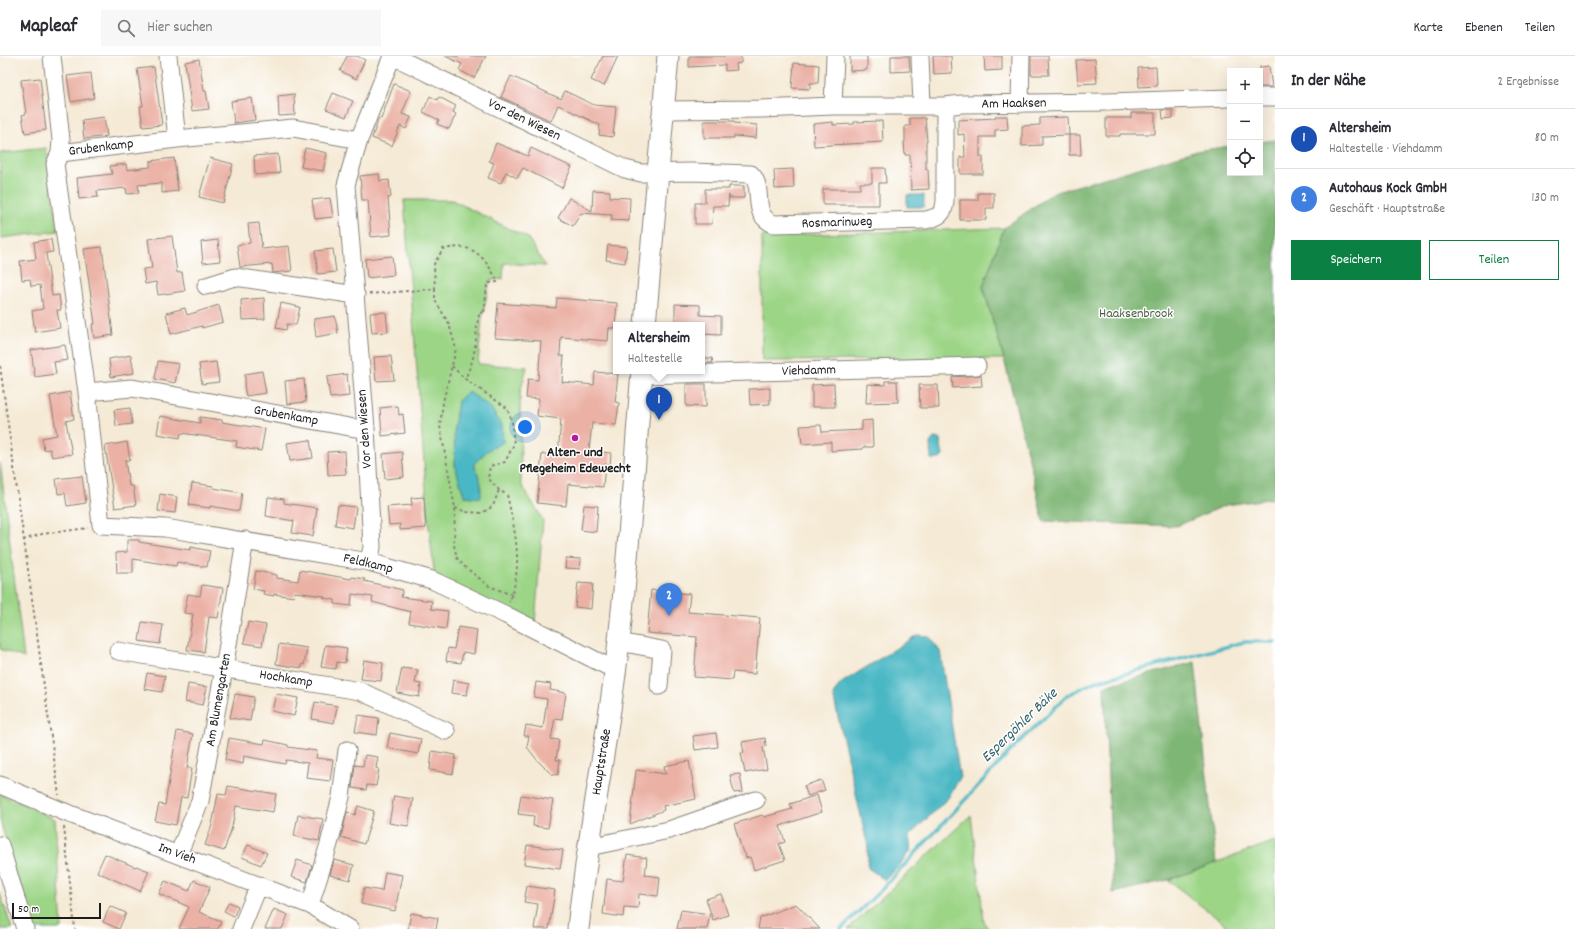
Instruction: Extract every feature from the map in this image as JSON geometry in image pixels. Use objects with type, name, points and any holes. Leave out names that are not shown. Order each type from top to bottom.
[{"type":"main road","points":[[646,322],[668,56]]},
{"type":"main road","name":"Viehdamm","points":[[624,594],[642,374]]},
{"type":"main road","name":"Hauptstraße","points":[[578,929],[583,881],[616,667],[624,594]]},
{"type":"street","points":[[52,56],[61,140],[60,153]]},
{"type":"street","points":[[168,56],[177,139]]},
{"type":"street","name":"Vor den Wiesen","points":[[369,562],[372,548],[366,428],[346,185],[359,140],[392,56],[625,169],[641,173],[659,172]]},
{"type":"street","points":[[833,106],[835,56]]},
{"type":"street","points":[[920,56],[922,105]]},
{"type":"street","points":[[1020,104],[1021,56]]},
{"type":"street","points":[[1263,98],[1275,97]]},
{"type":"street","name":"Am Haaksen","points":[[663,110],[761,109],[833,106],[945,106],[962,104],[1020,104],[1227,98]]},
{"type":"street","name":"Rosmarinweg","points":[[659,172],[744,172],[751,174],[756,179],[759,208],[762,216],[767,222],[774,224],[926,220],[935,218],[941,215],[945,208],[945,106]]},
{"type":"street","name":"Grubenkamp","points":[[101,525],[87,392],[55,164],[60,153],[177,139],[293,128],[359,140]]},
{"type":"street","points":[[206,286],[235,277],[356,295]]},
{"type":"street","name":"Viehdamm","points":[[705,372],[977,366]]},
{"type":"street","name":"Grubenkamp","points":[[87,392],[132,388],[355,428],[366,428]]},
{"type":"street","name":"Feldkamp","points":[[101,525],[165,528],[245,540],[369,562],[432,580],[506,615],[607,666],[616,667]]},
{"type":"street","name":"Am Blumengarten","points":[[178,855],[200,801],[224,669],[245,540]]},
{"type":"street","points":[[619,642],[662,650],[659,686]]},
{"type":"street","name":"Hochkamp","points":[[118,651],[360,691],[446,731]]},
{"type":"street","points":[[310,905],[329,844],[341,797],[347,750]]},
{"type":"street","name":"Im Vieh","points":[[0,785],[62,811],[310,905],[350,929]]},
{"type":"street","points":[[589,847],[669,830],[756,800]]},
{"type":"street","points":[[0,845],[25,929]]},
{"type":"street","points":[[241,929],[259,885]]},
{"type":"path","points":[[465,379],[472,363],[476,346],[478,318],[480,312],[484,314],[487,286],[490,283],[498,282],[491,268],[474,251],[464,247],[443,249],[434,264],[436,300],[449,324],[456,349],[440,426],[456,508],[454,545],[457,558],[465,567],[489,586],[512,595]]},
{"type":"path","points":[[356,295],[435,289]]},
{"type":"path","points":[[0,366],[23,540],[62,811],[75,929]]},
{"type":"path","points":[[452,366],[465,379],[507,408],[512,422],[514,444],[505,462],[490,466],[488,478],[499,490],[507,495],[514,524],[518,565],[506,615]]},
{"type":"path","points":[[456,508],[467,512],[482,513],[493,506],[499,490]]},
{"type":"path","points":[[23,540],[42,534],[101,525]]},
{"type":"green space","name":"Haaksenbrook","points":[[1275,140],[1275,498],[1226,505],[1177,526],[1043,521],[1004,359],[983,287],[1004,228],[1053,193],[1197,151],[1227,146],[1227,176],[1263,176],[1263,142]]},
{"type":"green space","points":[[46,148],[58,231],[1,238],[0,153]]},
{"type":"green space","points":[[404,200],[452,200],[528,238],[545,266],[504,263],[503,279],[490,280],[482,319],[478,364],[527,367],[520,393],[521,484],[543,520],[535,623],[435,579],[429,528]]},
{"type":"green space","points":[[1004,228],[983,287],[1004,359],[762,361],[762,236]]},
{"type":"green space","points":[[0,462],[24,658],[0,649]]},
{"type":"green space","points":[[1195,662],[1216,863],[1168,880],[1113,893],[1104,686]]},
{"type":"green space","points":[[0,794],[55,819],[62,929],[32,929],[0,820]]},
{"type":"green space","points":[[971,815],[984,922],[988,929],[848,929]]},
{"type":"green space","points":[[1275,841],[1275,929],[1231,929],[1168,880]]},
{"type":"green space","points":[[0,893],[12,929],[0,929]]},
{"type":"water","points":[[907,195],[924,195],[924,207],[907,207]]},
{"type":"water","points":[[468,391],[491,408],[502,426],[503,442],[487,451],[474,464],[481,483],[481,498],[464,496],[455,466],[454,427],[458,401]]},
{"type":"water","points":[[934,438],[940,439],[943,455],[940,459],[931,459],[930,443]]},
{"type":"water","points":[[917,635],[928,636],[940,651],[960,778],[948,798],[909,836],[911,850],[900,865],[885,880],[868,868],[868,847],[833,695],[840,684]]},
{"type":"building","points":[[347,56],[357,56],[365,60],[356,79],[340,71]]},
{"type":"building","points":[[445,56],[486,56],[474,78],[459,70],[462,64]]},
{"type":"building","points":[[603,56],[618,56],[604,86],[591,80]]},
{"type":"building","points":[[689,56],[741,56],[741,63],[736,64],[737,70],[725,71],[725,65],[689,67]]},
{"type":"building","points":[[850,56],[867,56],[867,70],[850,71]]},
{"type":"building","points":[[891,56],[909,56],[910,71],[891,72]]},
{"type":"building","points":[[933,56],[951,56],[952,73],[934,74]]},
{"type":"building","points":[[984,56],[1002,56],[1002,70],[985,71]]},
{"type":"building","points":[[1031,56],[1048,56],[1049,75],[1031,75]]},
{"type":"building","points":[[199,59],[204,91],[206,91],[209,109],[192,111],[185,62]]},
{"type":"building","points":[[1095,59],[1097,83],[1078,84],[1076,60]]},
{"type":"building","points":[[794,63],[819,65],[818,83],[810,83],[810,89],[792,88]]},
{"type":"building","points":[[1269,66],[1272,87],[1263,87],[1263,68],[1260,67]]},
{"type":"building","points":[[154,67],[162,125],[143,127],[140,106],[143,106],[137,69]]},
{"type":"building","points":[[1156,67],[1157,86],[1139,87],[1138,68]]},
{"type":"building","points":[[91,73],[94,98],[71,102],[67,76]]},
{"type":"building","points":[[511,76],[561,99],[565,91],[594,105],[616,107],[613,137],[599,135],[600,125],[558,105],[551,121],[501,97]]},
{"type":"building","points":[[40,78],[46,130],[25,133],[22,115],[26,114],[21,80]]},
{"type":"building","points":[[394,84],[411,91],[402,114],[411,117],[406,129],[400,126],[392,146],[372,138]]},
{"type":"building","points":[[333,93],[353,101],[346,117],[326,109]]},
{"type":"building","points":[[294,94],[295,115],[279,116],[278,96]]},
{"type":"building","points":[[430,96],[437,100],[439,97],[456,106],[453,112],[456,114],[449,129],[437,124],[439,120],[423,112]]},
{"type":"building","points":[[252,98],[255,120],[234,123],[231,101]]},
{"type":"building","points":[[1162,110],[1173,110],[1173,118],[1163,119]]},
{"type":"building","points":[[1131,113],[1155,113],[1155,134],[1120,134],[1120,136],[1106,136],[1106,118],[1131,118]]},
{"type":"building","points":[[995,116],[1007,116],[1008,129],[995,130],[995,137],[980,137],[980,157],[983,157],[983,174],[960,174],[960,157],[965,157],[964,134],[958,135],[958,120],[995,118]]},
{"type":"building","points":[[104,117],[107,136],[84,139],[82,120]]},
{"type":"building","points":[[1068,117],[1069,135],[1042,136],[1042,145],[1022,146],[1022,126],[1040,125],[1040,118]]},
{"type":"building","points":[[910,118],[925,118],[927,141],[926,169],[928,169],[929,189],[911,190],[910,155],[905,155],[904,142],[905,126],[910,126]]},
{"type":"building","points":[[704,121],[734,121],[734,123],[757,125],[756,138],[734,136],[734,138],[704,138]]},
{"type":"building","points":[[882,121],[883,142],[814,146],[813,124],[833,122],[833,125],[854,124],[854,122]]},
{"type":"building","points":[[1069,135],[1080,135],[1081,155],[1069,155]]},
{"type":"building","points":[[496,143],[528,156],[531,148],[572,167],[562,188],[523,168],[517,178],[506,172],[501,183],[488,178],[494,163],[489,161]]},
{"type":"building","points":[[305,148],[327,153],[323,171],[301,167]]},
{"type":"building","points":[[278,154],[280,173],[255,175],[254,156]]},
{"type":"building","points":[[174,158],[178,191],[162,193],[162,183],[138,185],[139,193],[127,194],[126,188],[97,191],[98,197],[79,199],[77,178],[112,174],[110,166],[126,164],[127,170],[150,167],[150,161]]},
{"type":"building","points":[[210,158],[233,164],[223,203],[199,197]]},
{"type":"building","points":[[872,168],[885,168],[886,183],[879,183],[879,205],[823,205],[823,189],[860,189],[860,183],[872,183]]},
{"type":"building","points":[[793,169],[794,188],[775,189],[774,170]]},
{"type":"building","points":[[379,174],[380,181],[389,180],[391,197],[388,198],[391,235],[371,237],[368,200],[362,200],[360,176]]},
{"type":"building","points":[[729,186],[744,186],[744,198],[729,198],[729,195],[728,206],[713,206],[712,224],[695,224],[695,203],[705,203],[705,189],[729,189]]},
{"type":"building","points":[[593,190],[610,191],[610,197],[630,198],[629,221],[611,220],[612,215],[581,213],[573,226],[558,218],[569,198],[592,211]]},
{"type":"building","points":[[978,193],[994,193],[994,208],[986,208],[986,220],[960,220],[960,200],[978,200]]},
{"type":"building","points":[[330,198],[333,217],[315,219],[312,200]]},
{"type":"building","points":[[259,223],[262,249],[289,246],[292,271],[273,273],[272,264],[240,267],[237,245],[250,243],[248,224]]},
{"type":"building","points":[[172,236],[177,273],[182,272],[185,291],[158,295],[156,282],[145,284],[143,269],[152,268],[148,239]]},
{"type":"building","points":[[51,239],[53,252],[46,253],[52,296],[59,295],[61,310],[57,310],[60,328],[35,332],[32,311],[43,309],[40,285],[31,286],[30,279],[22,280],[20,261],[36,259],[34,242]]},
{"type":"building","points":[[218,240],[220,261],[203,263],[201,242]]},
{"type":"building","points":[[608,245],[627,247],[625,263],[606,260]]},
{"type":"building","points":[[102,247],[113,335],[94,338],[92,324],[95,324],[84,249]]},
{"type":"building","points":[[333,249],[336,272],[318,274],[315,251]]},
{"type":"building","points":[[392,256],[394,275],[367,278],[365,259]]},
{"type":"building","points":[[264,298],[265,319],[242,320],[241,300]]},
{"type":"building","points":[[557,298],[617,303],[615,322],[613,322],[613,328],[609,328],[608,341],[561,337],[560,356],[564,356],[562,382],[594,385],[595,372],[618,374],[615,402],[619,403],[616,425],[592,423],[589,451],[611,453],[610,465],[605,464],[603,487],[568,484],[566,506],[537,503],[542,454],[558,456],[561,419],[537,416],[539,399],[526,398],[528,379],[538,380],[541,341],[495,338],[498,303],[556,308]]},
{"type":"building","points":[[281,303],[300,307],[296,325],[287,324],[286,330],[276,328]]},
{"type":"building","points":[[675,304],[700,305],[700,315],[721,316],[721,335],[705,334],[705,322],[675,322]]},
{"type":"building","points":[[219,305],[223,322],[171,334],[166,313],[185,308],[187,315]]},
{"type":"building","points":[[386,312],[388,332],[372,333],[370,313]]},
{"type":"building","points":[[335,316],[338,333],[316,337],[314,319]]},
{"type":"building","points":[[65,345],[68,360],[54,362],[56,374],[35,377],[31,350]]},
{"type":"building","points":[[131,355],[134,373],[111,377],[109,359]]},
{"type":"building","points":[[391,356],[394,380],[376,381],[374,357]]},
{"type":"building","points":[[705,358],[712,358],[713,363],[705,363]]},
{"type":"building","points":[[158,361],[179,364],[175,383],[155,379]]},
{"type":"building","points":[[216,362],[219,382],[202,384],[199,364]]},
{"type":"building","points":[[262,371],[266,393],[246,396],[244,385],[245,374]]},
{"type":"building","points":[[347,374],[349,396],[330,398],[327,377]]},
{"type":"building","points":[[981,375],[982,386],[953,388],[952,377]]},
{"type":"building","points":[[304,379],[306,402],[287,404],[285,381]]},
{"type":"building","points":[[885,381],[897,381],[898,402],[866,403],[867,384],[885,385]]},
{"type":"building","points":[[686,384],[706,384],[706,407],[686,406]]},
{"type":"building","points":[[834,384],[835,407],[812,407],[812,385]]},
{"type":"building","points":[[919,385],[938,385],[939,408],[920,408]]},
{"type":"building","points":[[770,388],[770,404],[750,405],[749,389]]},
{"type":"building","points":[[70,392],[74,419],[66,421],[72,454],[52,457],[50,449],[44,450],[42,438],[57,435],[50,396]]},
{"type":"building","points":[[398,406],[399,415],[403,414],[405,433],[382,436],[380,408]]},
{"type":"building","points":[[130,408],[132,424],[116,426],[114,410]]},
{"type":"building","points":[[160,416],[200,423],[200,417],[265,429],[261,451],[236,447],[237,441],[181,433],[180,438],[157,434]]},
{"type":"building","points":[[872,420],[873,447],[831,451],[831,442],[802,444],[800,426],[821,425],[822,432],[862,430],[862,421]]},
{"type":"building","points":[[310,440],[313,458],[290,461],[287,443]]},
{"type":"building","points":[[127,442],[130,460],[125,460],[129,486],[133,486],[136,505],[115,508],[105,446]]},
{"type":"building","points":[[345,451],[346,474],[328,475],[327,452]]},
{"type":"building","points":[[402,452],[404,477],[385,479],[383,454]]},
{"type":"building","points":[[82,476],[86,503],[67,506],[65,493],[58,494],[56,479]]},
{"type":"building","points":[[192,483],[242,493],[239,511],[210,506],[210,508],[189,505]]},
{"type":"building","points":[[160,494],[177,497],[175,513],[158,511]]},
{"type":"building","points":[[268,497],[284,499],[284,503],[317,508],[313,536],[292,533],[294,521],[266,516]]},
{"type":"building","points":[[424,497],[426,528],[400,530],[400,524],[389,525],[387,507],[412,505],[411,498]]},
{"type":"building","points":[[338,505],[356,507],[353,528],[335,525]]},
{"type":"building","points":[[584,505],[598,506],[596,532],[581,530]]},
{"type":"building","points":[[127,540],[139,540],[139,542],[190,550],[191,547],[210,551],[207,567],[177,562],[176,566],[133,559],[133,573],[117,573],[116,553],[127,552]]},
{"type":"building","points":[[566,558],[581,559],[580,569],[565,568]]},
{"type":"building","points":[[300,570],[351,579],[352,577],[365,579],[364,581],[403,590],[401,597],[432,601],[431,609],[448,611],[446,629],[409,623],[411,612],[372,602],[373,597],[352,594],[351,606],[335,604],[335,600],[324,598],[324,596],[295,592],[294,597],[274,594],[274,596],[263,594],[264,591],[253,589],[256,571],[277,575],[277,578],[298,581]]},
{"type":"building","points":[[578,583],[593,584],[591,609],[575,607]]},
{"type":"building","points":[[202,585],[223,588],[218,618],[209,617],[204,652],[187,650],[193,614],[184,613],[188,594],[200,596]]},
{"type":"building","points":[[651,590],[690,594],[688,612],[760,618],[755,674],[733,672],[732,680],[694,677],[697,637],[647,633]]},
{"type":"building","points":[[142,622],[163,625],[160,644],[139,641]]},
{"type":"building","points":[[248,622],[266,625],[262,646],[244,643]]},
{"type":"building","points":[[458,627],[477,630],[474,654],[463,652],[461,663],[446,661],[448,648],[454,649]]},
{"type":"building","points":[[279,644],[307,648],[304,665],[302,664],[302,668],[276,664]]},
{"type":"building","points":[[325,645],[347,648],[345,663],[337,662],[336,669],[321,667]]},
{"type":"building","points":[[364,660],[383,663],[381,681],[361,679]]},
{"type":"building","points":[[402,668],[418,670],[415,683],[421,684],[419,697],[397,693]]},
{"type":"building","points":[[147,673],[165,676],[162,692],[144,689]]},
{"type":"building","points":[[453,680],[469,683],[467,695],[451,693]]},
{"type":"building","points":[[536,682],[551,684],[550,690],[566,693],[562,719],[555,718],[551,739],[559,740],[556,760],[560,760],[558,775],[551,774],[538,761],[527,747],[529,736],[524,736],[526,725],[543,728],[547,699],[534,697]]},
{"type":"building","points":[[188,684],[207,687],[203,705],[185,702]]},
{"type":"building","points":[[235,694],[254,697],[250,721],[230,718]]},
{"type":"building","points":[[276,694],[298,698],[294,716],[272,711]]},
{"type":"building","points":[[315,702],[337,706],[334,723],[312,719]]},
{"type":"building","points":[[358,715],[379,718],[377,735],[355,732]]},
{"type":"building","points":[[177,731],[193,734],[187,768],[192,768],[187,798],[181,797],[176,825],[155,821],[159,804],[165,805]]},
{"type":"building","points":[[390,733],[421,739],[418,754],[387,748]]},
{"type":"building","points":[[716,733],[718,747],[695,750],[693,736]]},
{"type":"building","points":[[229,738],[264,744],[265,740],[288,745],[288,747],[317,751],[316,758],[333,760],[330,781],[306,778],[308,763],[286,760],[285,764],[244,756],[243,764],[225,760]]},
{"type":"building","points":[[765,738],[766,746],[763,747],[767,769],[745,773],[741,753],[744,753],[742,742]]},
{"type":"building","points":[[432,751],[456,755],[453,774],[430,770]]},
{"type":"building","points":[[365,755],[378,757],[376,768],[379,769],[376,786],[367,785],[366,790],[352,788],[355,765],[363,766]]},
{"type":"building","points":[[689,761],[696,799],[663,806],[664,810],[630,824],[636,770],[666,774],[664,766]]},
{"type":"building","points":[[740,774],[743,792],[734,793],[730,775]]},
{"type":"building","points":[[821,780],[825,790],[808,796],[804,786]]},
{"type":"building","points":[[228,786],[276,794],[273,812],[236,806],[232,827],[224,851],[205,845],[212,825],[218,794],[226,795]]},
{"type":"building","points":[[521,795],[553,800],[548,828],[533,826],[534,816],[518,814]]},
{"type":"building","points":[[817,795],[822,812],[780,826],[785,842],[779,844],[785,860],[754,870],[750,857],[746,858],[745,853],[743,853],[734,824],[762,815],[764,817],[792,809],[790,804]]},
{"type":"building","points":[[394,796],[413,799],[408,826],[389,823]]},
{"type":"building","points":[[358,806],[374,811],[364,844],[341,837],[347,812],[355,815]]},
{"type":"building","points":[[298,815],[323,819],[319,841],[294,836]]},
{"type":"building","points":[[248,845],[267,853],[261,865],[242,857]]},
{"type":"building","points":[[527,845],[563,850],[560,869],[524,864]]},
{"type":"building","points":[[105,854],[135,867],[136,866],[149,871],[140,891],[97,872]]},
{"type":"building","points":[[627,855],[647,858],[645,875],[660,877],[658,896],[639,894],[638,908],[624,907],[623,917],[603,914],[607,879],[623,881]]},
{"type":"building","points":[[297,860],[312,865],[307,882],[291,877]]},
{"type":"building","points":[[334,860],[354,865],[350,880],[330,875]]},
{"type":"building","points":[[385,872],[402,875],[395,911],[361,904],[364,888],[382,891]]},
{"type":"building","points":[[194,880],[210,887],[199,912],[221,921],[218,929],[179,929],[189,907],[159,894],[165,881],[189,891]]},
{"type":"building","points":[[527,886],[555,890],[549,929],[534,929],[538,904],[524,902]]},
{"type":"building","points":[[721,894],[728,915],[713,920],[706,899]]},
{"type":"building","points":[[229,902],[238,906],[234,916],[224,911]]},
{"type":"building","points":[[796,904],[820,929],[758,929],[760,918]]},
{"type":"building","points":[[110,906],[126,913],[119,929],[103,922]]},
{"type":"building","points":[[274,909],[288,915],[282,929],[265,929]]},
{"type":"building","points":[[681,910],[710,914],[707,929],[677,929]]},
{"type":"building","points":[[411,913],[438,918],[436,929],[408,929]]},
{"type":"waterway","name":"Espergöhler Bäke","points":[[841,929],[883,888],[1015,746],[1068,695],[1094,682],[1244,642],[1275,642]]},
{"type":"place","name":"Altersheim","points":[[659,420]]},
{"type":"place","name":"Alten- und Pflegeheim Edewecht","points":[[575,438]]},
{"type":"place","name":"Autohaus Kock GmbH","points":[[669,616]]}]
